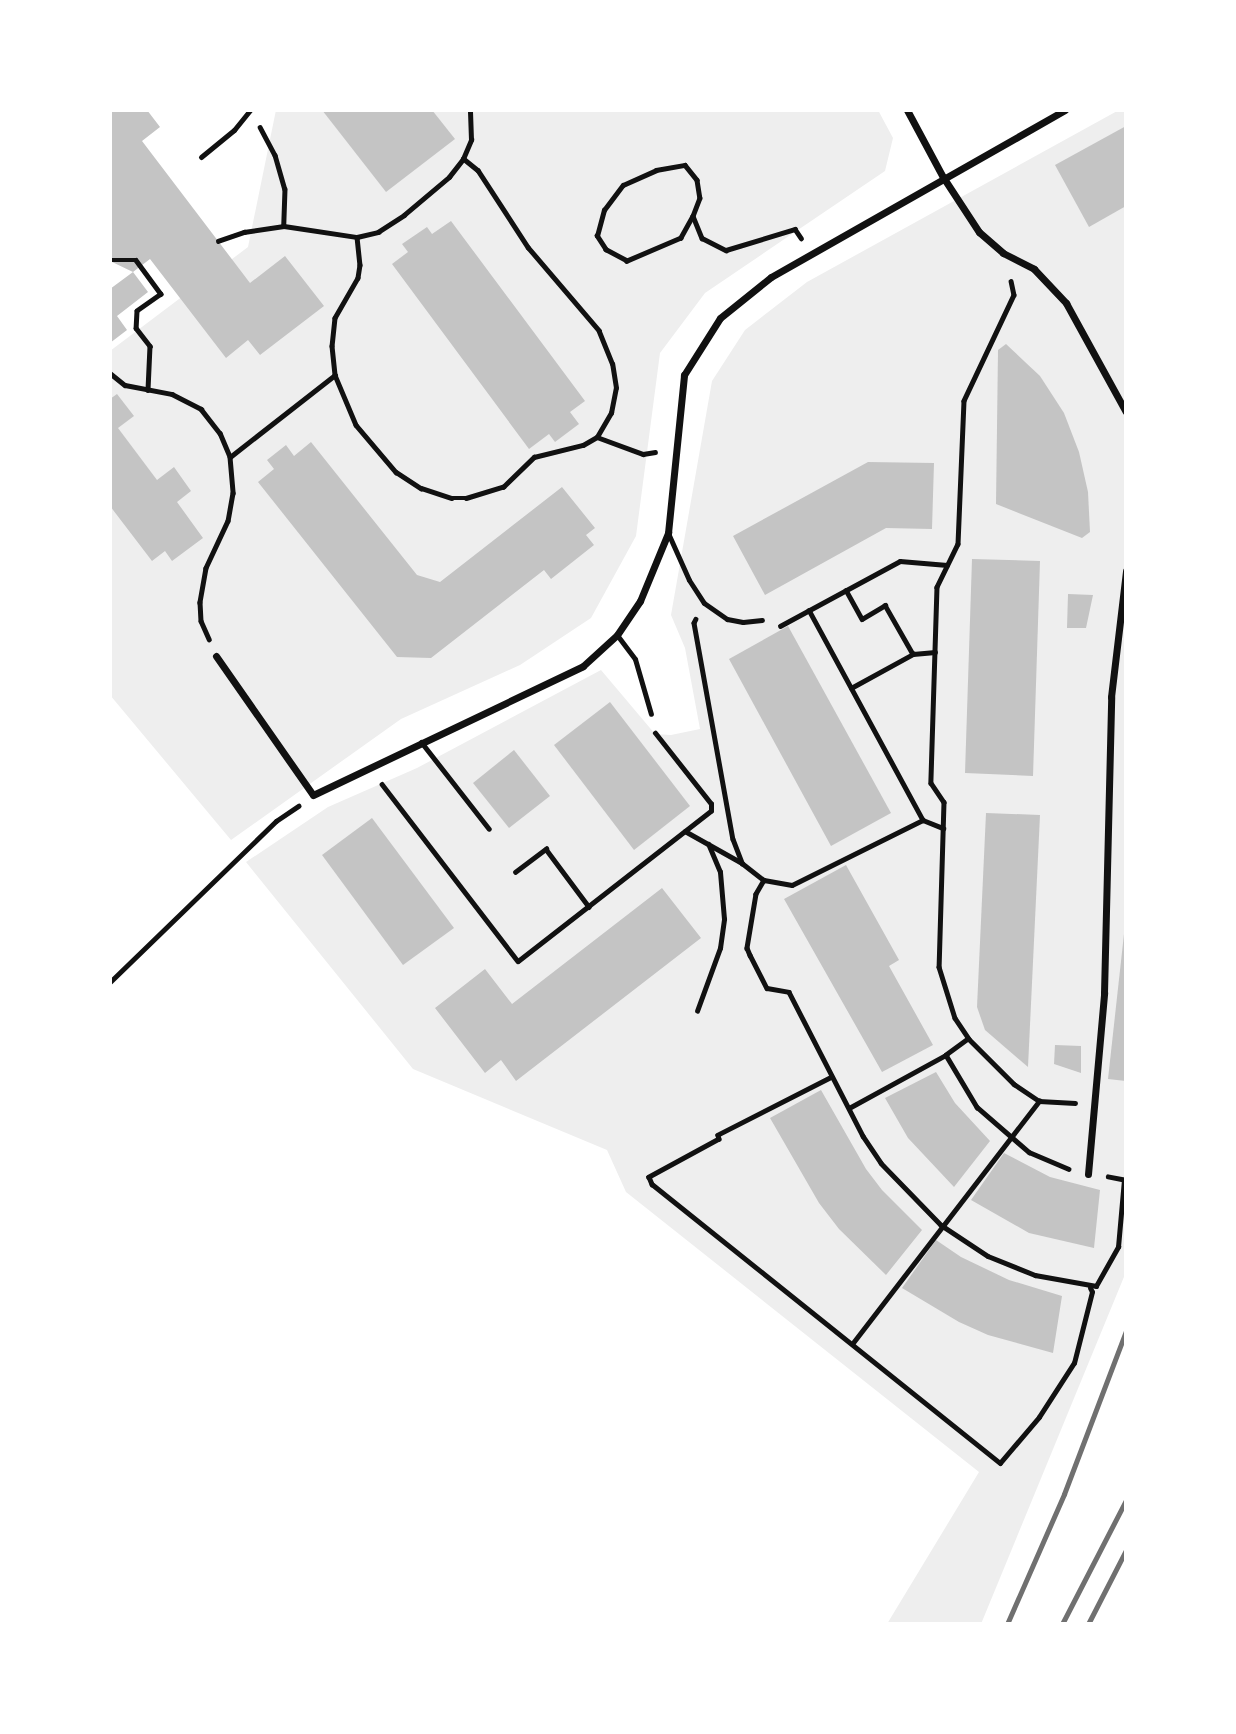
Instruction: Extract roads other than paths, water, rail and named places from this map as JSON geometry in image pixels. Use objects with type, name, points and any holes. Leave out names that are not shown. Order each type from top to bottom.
[{"type":"street","points":[[907,110],[943,177],[979,232],[1003,253],[1034,270],[1066,303],[1126,412]]},
{"type":"street","points":[[216,656],[313,795],[583,666],[617,635],[640,601],[668,533],[684,375],[720,318],[771,277],[1065,110]]},
{"type":"street","points":[[1088,1174],[1104,993],[1111,697],[1126,570]]},
{"type":"lane","points":[[201,157],[234,130],[250,110]]},
{"type":"lane","points":[[668,533],[689,580],[704,603],[727,619],[743,622],[762,620]]},
{"type":"lane","points":[[617,635],[635,659],[651,714]]},
{"type":"lane","points":[[421,742],[488,829]]},
{"type":"railway","points":[[1007,1624],[1064,1494],[1126,1331]]},
{"type":"railway","points":[[1062,1624],[1126,1500]]},
{"type":"railway","points":[[1088,1624],[1126,1550]]}]
